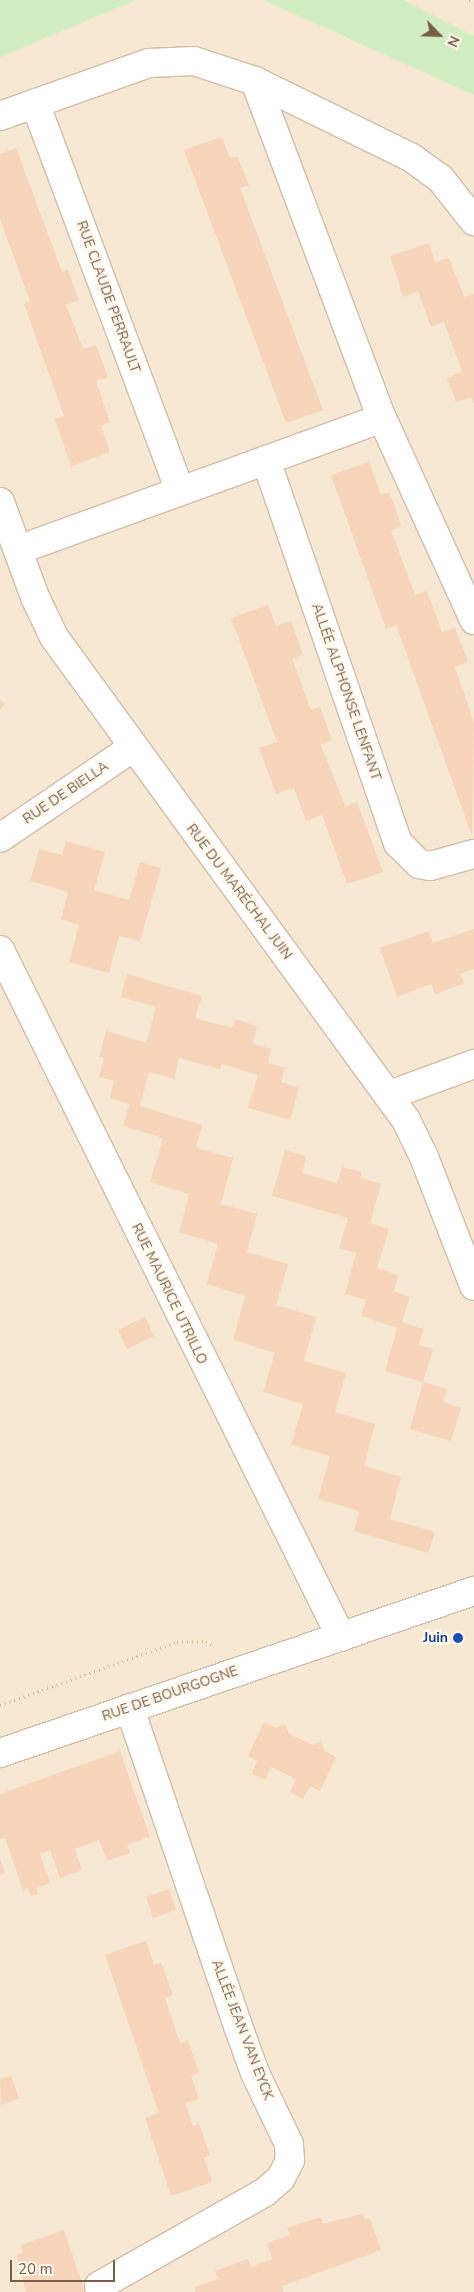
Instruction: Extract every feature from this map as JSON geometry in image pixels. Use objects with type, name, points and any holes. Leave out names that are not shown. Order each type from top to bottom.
[{"type":"street","points":[[0,116],[149,63],[169,60],[194,61],[255,81],[426,166],[454,192],[474,221]]},
{"type":"street","points":[[255,81],[382,418],[474,620]]},
{"type":"street","name":"RUE CLAUDE PERRAULT","points":[[35,103],[180,491]]},
{"type":"street","points":[[18,550],[382,418]]},
{"type":"street","name":"ALLÉE ALPHONSE LENFANT","points":[[266,460],[398,843],[419,864],[430,866],[474,854]]},
{"type":"street","name":"RUE DU MARÉCHAL JUIN","points":[[0,502],[54,636],[132,748],[390,1095],[415,1137],[469,1259],[474,1286]]},
{"type":"street","name":"RUE DE BIELLA","points":[[0,838],[132,748]]},
{"type":"street","name":"RUE MAURICE UTRILLO","points":[[0,950],[341,1637]]},
{"type":"street","points":[[390,1095],[474,1064]]},
{"type":"street","name":"RUE DE BOURGOGNE","points":[[0,1753],[474,1591]]},
{"type":"street","name":"ALLÉE JEAN VAN EYCK","points":[[99,2286],[265,2192],[281,2178],[290,2160],[289,2144],[256,2073],[238,2026],[130,1708]]},
{"type":"path","points":[[470,0],[474,2]]},
{"type":"path","points":[[0,1705],[177,1642],[206,1641],[226,1653],[234,1673]]},
{"type":"shaded area","points":[[0,0],[474,0],[474,2292],[0,2292]]},
{"type":"green space","points":[[0,0],[136,0],[0,57]]},
{"type":"green space","points":[[263,0],[403,0],[474,36],[474,95]]},
{"type":"building","points":[[222,137],[230,158],[237,156],[249,185],[240,188],[323,410],[286,423],[184,150]]},
{"type":"building","points":[[16,148],[62,272],[68,270],[79,300],[66,305],[83,349],[96,345],[108,377],[96,381],[110,422],[101,426],[110,452],[71,466],[55,419],[64,416],[24,304],[30,301],[0,219],[0,154]]},
{"type":"building","points":[[429,243],[435,262],[449,258],[464,297],[474,294],[474,404],[471,397],[456,402],[447,378],[462,372],[444,322],[431,327],[418,291],[403,297],[390,256]]},
{"type":"building","points":[[369,462],[381,495],[389,492],[396,510],[401,526],[391,530],[415,595],[427,591],[442,632],[455,628],[468,662],[455,667],[474,722],[472,836],[396,625],[386,629],[331,475]]},
{"type":"building","points":[[268,605],[276,626],[291,621],[303,655],[292,658],[311,710],[320,707],[332,740],[321,745],[345,806],[357,802],[383,872],[347,884],[322,815],[306,821],[294,788],[276,794],[259,748],[277,742],[231,618]]},
{"type":"building","points":[[0,700],[5,703],[0,711]]},
{"type":"building","points":[[66,841],[105,852],[94,890],[129,900],[140,862],[161,868],[140,941],[119,936],[109,973],[69,962],[79,925],[61,919],[68,892],[30,881],[39,849],[62,855]]},
{"type":"building","points":[[474,929],[474,969],[460,974],[464,983],[435,994],[431,984],[397,997],[380,948],[429,931],[433,943]]},
{"type":"building","points":[[127,974],[202,996],[195,1018],[232,1028],[235,1019],[257,1026],[253,1044],[271,1049],[268,1063],[285,1068],[281,1082],[299,1088],[290,1120],[248,1108],[258,1075],[222,1064],[220,1069],[179,1058],[174,1079],[149,1072],[140,1106],[202,1125],[196,1148],[233,1158],[221,1204],[257,1214],[247,1252],[288,1264],[276,1305],[316,1317],[304,1361],[346,1373],[335,1412],[375,1424],[364,1466],[401,1477],[390,1519],[435,1532],[428,1553],[354,1531],[359,1511],[318,1499],[330,1456],[291,1445],[303,1404],[263,1392],[275,1353],[233,1340],[245,1296],[207,1284],[218,1244],[179,1232],[189,1194],[150,1182],[163,1138],[123,1126],[129,1104],[110,1098],[114,1081],[99,1077],[104,1058],[99,1057],[106,1031],[146,1043],[156,1007],[121,997]]},
{"type":"building","points":[[285,1150],[306,1156],[302,1173],[337,1183],[342,1167],[362,1172],[360,1178],[381,1184],[370,1223],[389,1229],[377,1268],[398,1275],[394,1291],[410,1297],[402,1322],[423,1329],[419,1345],[433,1349],[423,1382],[385,1371],[397,1328],[361,1316],[366,1300],[345,1294],[356,1253],[339,1248],[348,1218],[272,1196]]},
{"type":"building","points":[[145,1317],[154,1336],[127,1349],[118,1330]]},
{"type":"building","points":[[423,1382],[447,1389],[443,1402],[461,1408],[451,1441],[410,1429]]},
{"type":"building","points":[[264,1722],[276,1728],[285,1724],[289,1734],[313,1745],[321,1742],[325,1751],[336,1757],[320,1791],[310,1786],[303,1799],[290,1792],[296,1779],[271,1767],[265,1780],[252,1774],[257,1761],[248,1756]]},
{"type":"building","points":[[120,1751],[150,1837],[127,1845],[130,1853],[107,1861],[99,1840],[75,1849],[82,1870],[60,1878],[50,1850],[40,1854],[50,1883],[36,1888],[38,1894],[31,1896],[28,1888],[23,1890],[5,1838],[0,1840],[0,1794]]},
{"type":"building","points":[[0,1859],[5,1873],[0,1875]]},
{"type":"building","points":[[169,1889],[176,1910],[153,1918],[146,1897]]},
{"type":"building","points":[[146,1941],[154,1965],[161,1962],[173,1995],[165,1998],[180,2043],[188,2040],[199,2073],[191,2076],[199,2099],[185,2103],[193,2126],[199,2124],[210,2155],[204,2158],[212,2182],[171,2196],[145,2118],[159,2113],[105,1955]]},
{"type":"building","points":[[11,2076],[19,2098],[1,2105],[0,2079]]},
{"type":"building","points":[[362,2214],[365,2220],[370,2219],[381,2250],[282,2286],[284,2292],[196,2292],[194,2287],[218,2279],[215,2271],[248,2259],[251,2267],[272,2259],[267,2243],[290,2235],[287,2228],[321,2217],[323,2224]]},
{"type":"building","points":[[64,2230],[85,2292],[26,2292],[17,2255],[23,2253],[21,2245]]},
{"type":"place","name":"Juin","points":[[458,1638]]}]
